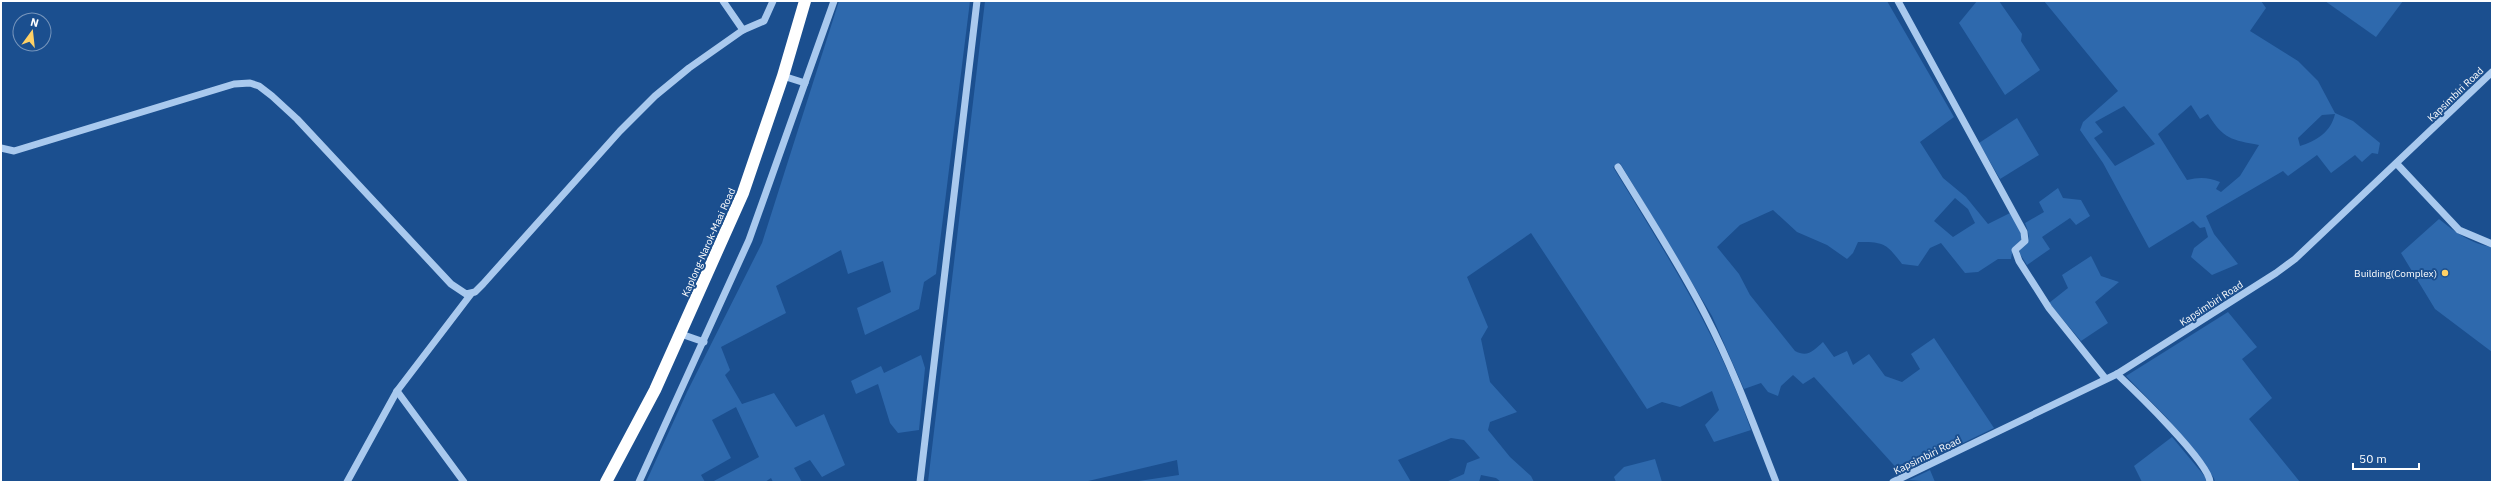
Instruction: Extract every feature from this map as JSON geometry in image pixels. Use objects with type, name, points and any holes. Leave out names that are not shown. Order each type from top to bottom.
[{"type":"highway","name":"Kaplong-Narok-Maai Road","points":[[606,482],[655,390],[744,193],[783,76],[805,1]]},
{"type":"street","points":[[723,1],[743,30]]},
{"type":"street","points":[[347,482],[397,391],[471,294],[483,284],[635,115],[689,68],[743,30],[764,21],[773,1]]},
{"type":"street","points":[[639,482],[704,342],[749,240],[834,1]]},
{"type":"street","points":[[920,482],[977,1]]},
{"type":"street","points":[[1898,1],[2024,232],[2025,241],[2016,250],[2019,261],[2049,308],[2106,378]]},
{"type":"street","name":"Kapsimbiri Road","points":[[1893,482],[2117,374],[2194,328],[2295,260],[2492,72]]},
{"type":"street","points":[[783,76],[805,83]]},
{"type":"street","points":[[1,148],[14,151],[234,84],[250,83],[264,90],[297,119],[446,279],[461,292],[471,294]]},
{"type":"street","points":[[2397,164],[2459,230],[2492,244]]},
{"type":"street","points":[[1618,167],[1684,274],[1706,316],[1733,371],[1776,482]]},
{"type":"street","points":[[681,334],[704,342]]},
{"type":"street","points":[[2117,374],[2159,414],[2203,468],[2210,482]]},
{"type":"street","points":[[397,391],[464,482]]},
{"type":"shaded area","points":[[839,1],[970,1],[936,274],[924,282],[919,309],[865,335],[857,308],[891,292],[883,261],[848,274],[841,250],[776,286],[786,313],[721,347],[730,370],[725,375],[742,404],[774,393],[796,427],[824,414],[845,465],[822,477],[810,460],[794,468],[802,482],[773,482],[771,478],[765,482],[712,482],[759,457],[736,407],[712,420],[731,458],[701,475],[705,482],[646,482],[687,392],[762,243]]},
{"type":"shaded area","points":[[985,1],[1887,1],[1954,117],[1920,142],[1943,178],[1966,197],[1988,224],[2010,213],[2021,232],[2022,239],[2013,248],[2011,259],[1998,259],[1978,272],[1965,273],[1941,243],[1930,248],[1918,266],[1902,264],[1888,248],[1874,242],[1858,242],[1853,253],[1847,259],[1827,245],[1797,232],[1773,210],[1740,225],[1717,247],[1739,274],[1750,295],[1795,351],[1804,354],[1817,348],[1823,342],[1834,357],[1847,351],[1853,365],[1869,354],[1885,376],[1902,382],[1920,369],[1911,354],[1934,338],[1994,428],[1901,473],[1814,377],[1803,384],[1793,375],[1781,386],[1778,396],[1768,392],[1761,383],[1744,389],[1712,316],[1620,163],[1613,167],[1690,295],[1723,361],[1751,430],[1714,442],[1705,425],[1719,410],[1712,391],[1680,407],[1662,402],[1647,409],[1531,233],[1467,277],[1488,327],[1481,339],[1490,382],[1517,412],[1490,422],[1488,430],[1510,457],[1531,476],[1534,482],[1501,482],[1496,478],[1481,475],[1479,482],[1446,482],[1464,474],[1467,463],[1480,458],[1464,440],[1451,438],[1398,460],[1411,482],[1132,482],[1179,475],[1177,460],[1084,482],[928,482]],"holes":[[[1955,198],[1968,209],[1975,223],[1953,237],[1934,221]]]},
{"type":"shaded area","points":[[1977,1],[1999,1],[2022,34],[2021,41],[2040,70],[2005,95],[1959,23]]},
{"type":"shaded area","points":[[2044,1],[2261,1],[2266,8],[2250,31],[2298,61],[2318,81],[2335,113],[2353,121],[2380,143],[2378,154],[2372,153],[2362,162],[2355,155],[2331,173],[2317,155],[2288,176],[2283,171],[2206,216],[2214,234],[2238,264],[2212,275],[2191,257],[2194,248],[2208,237],[2205,227],[2200,228],[2193,221],[2149,248],[2103,163],[2080,130],[2083,122],[2118,91]],"holes":[[[2191,105],[2200,119],[2208,114],[2218,129],[2229,137],[2242,142],[2259,145],[2240,176],[2221,192],[2216,189],[2220,182],[2216,180],[2204,178],[2187,180],[2158,134]],[[2124,106],[2155,144],[2115,166],[2094,138],[2103,132],[2095,122]],[[2335,114],[2330,126],[2322,135],[2300,146],[2298,138],[2322,115]]]},
{"type":"shaded area","points":[[2325,1],[2403,1],[2376,37]]},
{"type":"shaded area","points":[[2017,118],[2039,155],[2000,179],[1979,143]]},
{"type":"shaded area","points":[[2058,188],[2063,198],[2081,200],[2090,216],[2076,225],[2070,218],[2042,237],[2050,249],[2027,265],[2020,254],[2020,250],[2028,240],[2029,235],[2025,223],[2044,212],[2039,202]]},
{"type":"shaded area","points":[[2439,219],[2457,233],[2470,240],[2492,247],[2492,352],[2435,309],[2401,253]]},
{"type":"shaded area","points":[[2091,256],[2101,276],[2119,282],[2095,302],[2108,323],[2081,341],[2049,303],[2068,288],[2062,275]]},
{"type":"shaded area","points":[[2228,312],[2257,347],[2242,359],[2272,398],[2249,419],[2300,482],[2215,482],[2214,478],[2168,419],[2126,376]]},
{"type":"shaded area","points":[[921,355],[925,368],[919,430],[898,433],[890,423],[878,384],[856,394],[851,381],[881,366],[884,373]]},
{"type":"shaded area","points":[[2172,437],[2207,479],[2207,482],[2142,482],[2134,466]]},
{"type":"shaded area","points":[[1655,459],[1662,482],[1616,482],[1614,477],[1624,467]]},
{"type":"shaded area","points":[[1930,470],[1935,482],[1909,480]]},
{"type":"place","name":"Building(Complex)","points":[[2445,273]]}]
